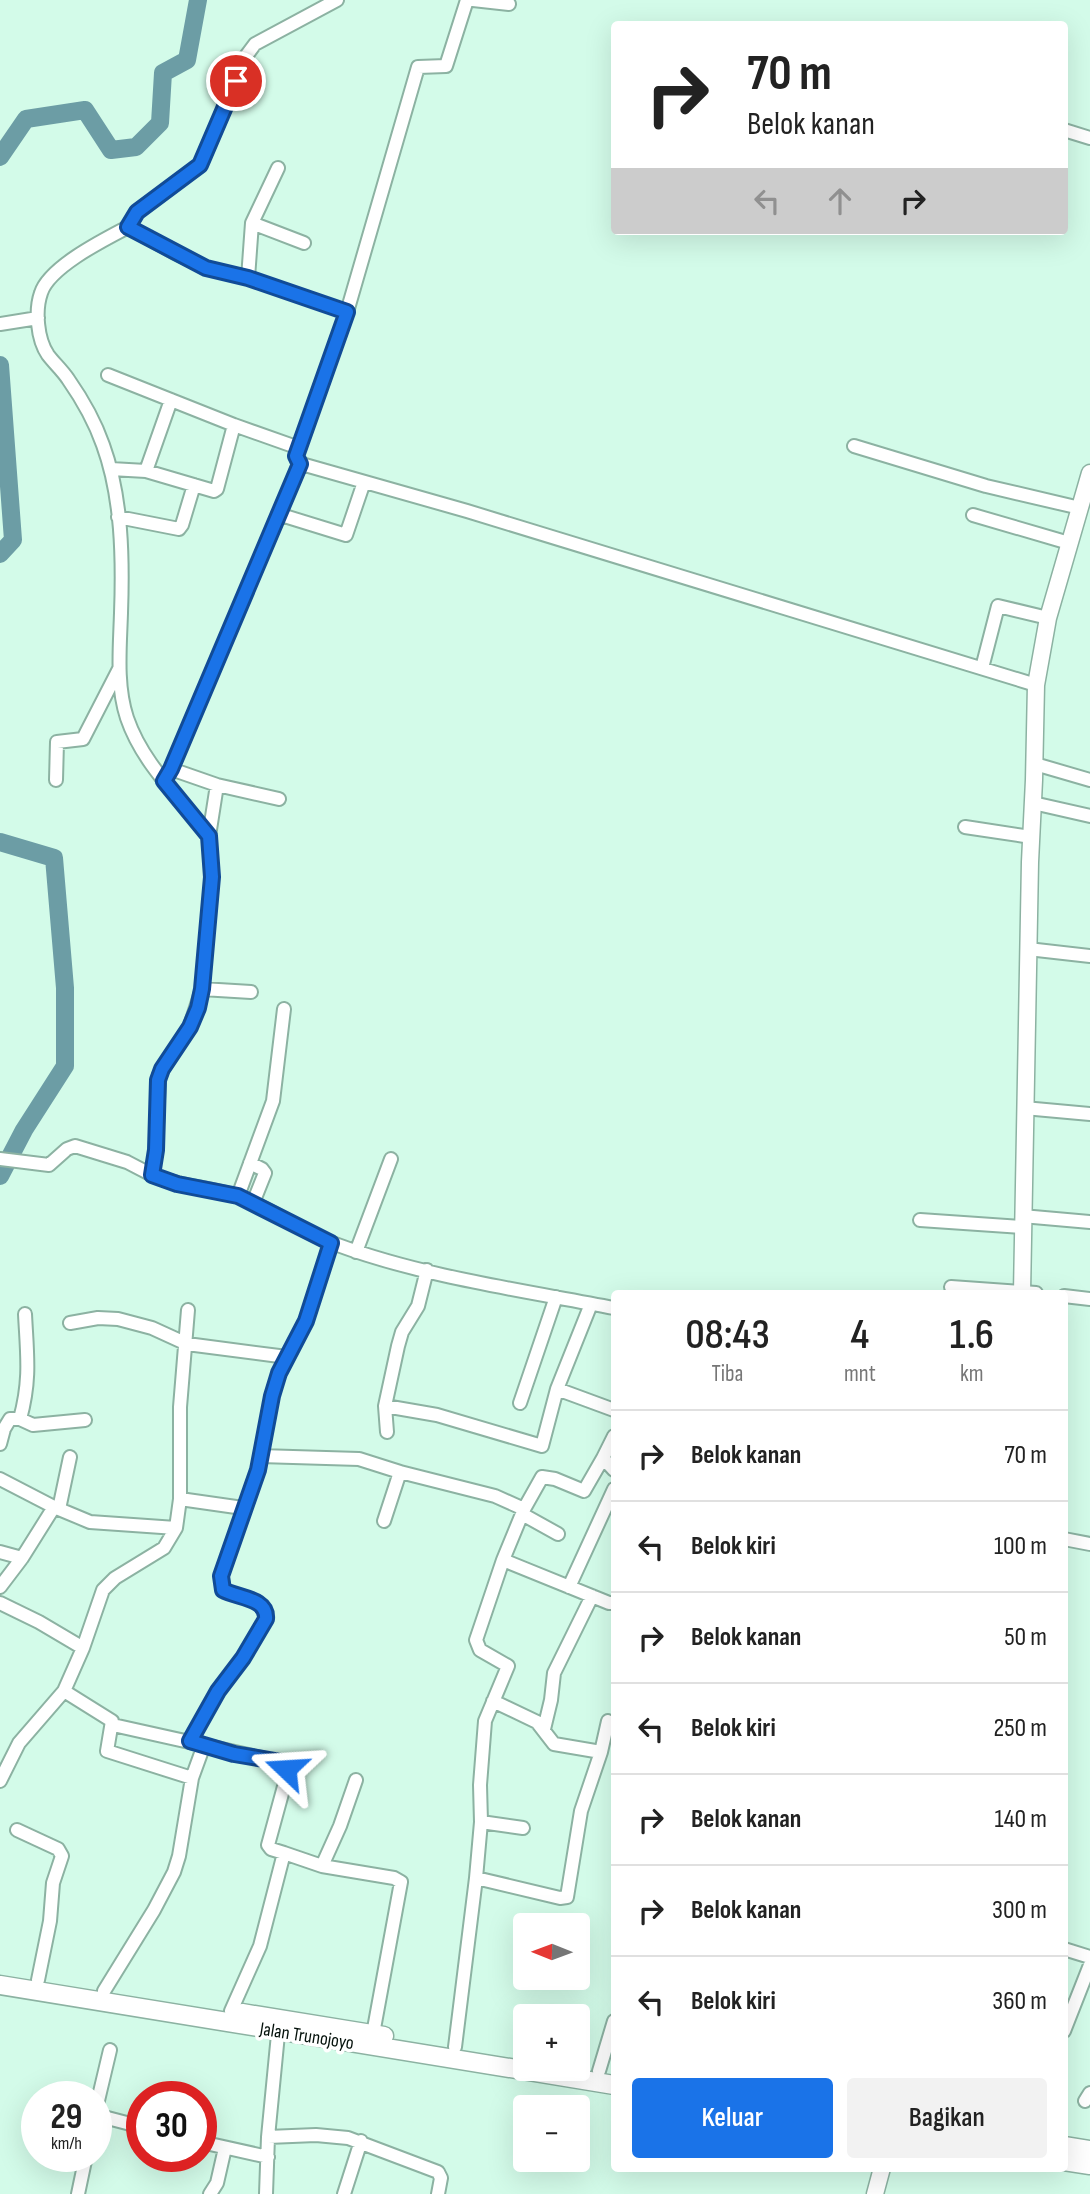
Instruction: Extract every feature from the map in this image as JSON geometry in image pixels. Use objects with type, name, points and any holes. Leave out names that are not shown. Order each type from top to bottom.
[{"type":"highway","name":"Jalan Trunojoyo","points":[[0,1973],[231,2011],[279,2032],[373,2034],[513,2057]]},
{"type":"highway","name":"Jalan Trunojoyo","points":[[0,1985],[611,2085]]},
{"type":"highway","points":[[1068,2147],[1090,2150]]},
{"type":"highway","points":[[1068,2162],[1090,2165]]},
{"type":"main road","points":[[1022,1290],[1024,1108],[1036,685],[1048,618],[1090,472]]},
{"type":"street","points":[[209,836],[164,781],[138,743],[127,717],[119,668],[121,598],[118,517],[111,469],[103,443],[83,402],[46,352],[38,318],[41,292],[51,277],[86,250],[128,227],[137,212],[200,165],[254,44],[337,0]]},
{"type":"street","points":[[467,0],[446,66],[418,67],[347,312],[296,456],[300,464],[456,507],[1036,685]]},
{"type":"street","points":[[473,0],[509,4]]},
{"type":"street","points":[[1068,131],[1090,138]]},
{"type":"street","points":[[248,278],[252,223],[278,168]]},
{"type":"street","points":[[252,223],[304,243]]},
{"type":"street","points":[[128,227],[206,268],[248,278],[347,312]]},
{"type":"street","points":[[5,324],[38,318]]},
{"type":"street","points":[[108,374],[299,448]]},
{"type":"street","points":[[146,471],[171,400]]},
{"type":"street","points":[[111,469],[146,471],[212,491],[217,489],[234,425]]},
{"type":"street","points":[[854,446],[986,486],[1080,508]]},
{"type":"street","points":[[164,781],[300,464]]},
{"type":"street","points":[[278,514],[346,535],[364,482]]},
{"type":"street","points":[[118,517],[179,529],[194,485]]},
{"type":"street","points":[[973,515],[1069,543]]},
{"type":"street","points":[[982,668],[998,607],[1048,618]]},
{"type":"street","points":[[56,780],[57,742],[86,737],[119,668]]},
{"type":"street","points":[[1035,764],[1090,780]]},
{"type":"street","points":[[171,769],[217,785],[279,799]]},
{"type":"street","points":[[152,1175],[156,1150],[159,1075],[190,1027],[202,989],[212,877],[209,836],[217,785]]},
{"type":"street","points":[[1033,803],[1090,816]]},
{"type":"street","points":[[965,827],[1031,837]]},
{"type":"street","points":[[1028,949],[1090,956]]},
{"type":"street","points":[[202,989],[251,992]]},
{"type":"street","points":[[238,1196],[273,1101],[284,1009]]},
{"type":"street","points":[[1024,1108],[1090,1114]]},
{"type":"street","points":[[0,1159],[49,1166],[67,1149],[75,1146],[127,1162],[177,1184],[238,1196],[331,1243],[356,1252],[427,1270],[611,1307]]},
{"type":"street","points":[[356,1252],[391,1159]]},
{"type":"street","points":[[250,1163],[265,1173],[253,1203]]},
{"type":"street","points":[[920,1220],[1090,1222]]},
{"type":"street","points":[[190,1741],[218,1691],[248,1650],[266,1619],[267,1613],[262,1605],[228,1592],[221,1584],[221,1576],[253,1485],[272,1396],[287,1357],[306,1321],[331,1243]]},
{"type":"street","points":[[387,1433],[385,1406],[400,1337],[418,1306],[427,1270]]},
{"type":"street","points":[[951,1287],[986,1290]]},
{"type":"street","points":[[1068,1296],[1090,1299]]},
{"type":"street","points":[[520,1403],[556,1297]]},
{"type":"street","points":[[385,1406],[437,1415],[541,1446],[557,1389],[591,1304]]},
{"type":"street","points":[[1,1775],[19,1742],[64,1691],[83,1648],[103,1590],[115,1578],[164,1548],[176,1528],[180,1499],[180,1407],[188,1310]]},
{"type":"street","points":[[20,1419],[27,1394],[29,1371],[25,1314]]},
{"type":"street","points":[[70,1323],[98,1318],[118,1319],[152,1328],[187,1345],[287,1357]]},
{"type":"street","points":[[557,1389],[611,1409]]},
{"type":"street","points":[[0,1444],[8,1420],[12,1418],[33,1425],[85,1420]]},
{"type":"street","points":[[455,2047],[476,1878],[481,1822],[483,1734],[485,1721],[507,1665],[480,1650],[475,1642],[503,1560],[523,1512],[542,1477],[555,1479],[581,1491],[585,1490],[611,1442]]},
{"type":"street","points":[[260,1456],[359,1459],[495,1496],[558,1534]]},
{"type":"street","points":[[0,1587],[56,1508],[71,1457]]},
{"type":"street","points":[[603,1458],[611,1467]]},
{"type":"street","points":[[384,1521],[400,1472]]},
{"type":"street","points":[[0,1479],[90,1522],[176,1528]]},
{"type":"street","points":[[180,1499],[243,1508]]},
{"type":"street","points":[[569,1587],[611,1506]]},
{"type":"street","points":[[1068,1540],[1090,1544]]},
{"type":"street","points":[[0,1552],[22,1558]]},
{"type":"street","points":[[503,1560],[611,1605]]},
{"type":"street","points":[[544,1729],[551,1700],[553,1675],[592,1596]]},
{"type":"street","points":[[0,1603],[83,1648]]},
{"type":"street","points":[[64,1691],[111,1719],[113,1725],[107,1751],[192,1778]]},
{"type":"street","points":[[493,1701],[537,1722],[554,1744],[601,1752]]},
{"type":"street","points":[[476,1878],[560,1898],[567,1897],[581,1811],[601,1752],[608,1721]]},
{"type":"street","points":[[113,1725],[285,1764],[286,1779],[268,1845],[271,1849],[322,1866],[394,1878],[401,1882],[373,2034]]},
{"type":"street","points":[[104,1991],[174,1872],[192,1778],[204,1745]]},
{"type":"street","points":[[322,1866],[356,1780]]},
{"type":"street","points":[[481,1822],[523,1828]]},
{"type":"street","points":[[17,1830],[59,1850],[62,1856],[53,1883],[50,1921],[38,1980]]},
{"type":"street","points":[[231,2011],[260,1946],[285,1853]]},
{"type":"street","points":[[1068,1950],[1090,1957]]},
{"type":"street","points":[[1068,2021],[1090,1965]]},
{"type":"street","points":[[266,2194],[268,2137],[279,2032]]},
{"type":"street","points":[[607,2072],[611,2043]]},
{"type":"street","points":[[103,2081],[110,2050]]},
{"type":"street","points":[[268,2137],[335,2136],[361,2141],[438,2172],[441,2178],[438,2194]]},
{"type":"street","points":[[344,2194],[361,2141]]},
{"type":"street","points":[[217,2146],[268,2157]]},
{"type":"street","points":[[210,2194],[218,2180],[225,2148]]},
{"type":"street","points":[[78,2194],[83,2172]]},
{"type":"waterway","points":[[0,157],[26,119],[85,110],[111,150],[136,147],[160,123],[163,73],[187,60],[198,0]]},
{"type":"waterway","points":[[0,365],[13,540],[0,554]]},
{"type":"waterway","points":[[0,842],[54,858],[65,988],[65,1066],[24,1130],[0,1176]]},
{"type":"route","points":[[236,81],[200,165],[137,212],[128,227],[206,268],[248,278],[347,312],[296,456],[296,461],[300,464],[164,781],[209,836],[212,877],[198,1008],[190,1027],[159,1075],[156,1150],[152,1175],[177,1184],[238,1196],[331,1243],[306,1321],[279,1373],[258,1470],[221,1576],[223,1590],[262,1605],[267,1613],[266,1619],[243,1658],[218,1691],[190,1741],[234,1754],[281,1762],[286,1769]]}]
